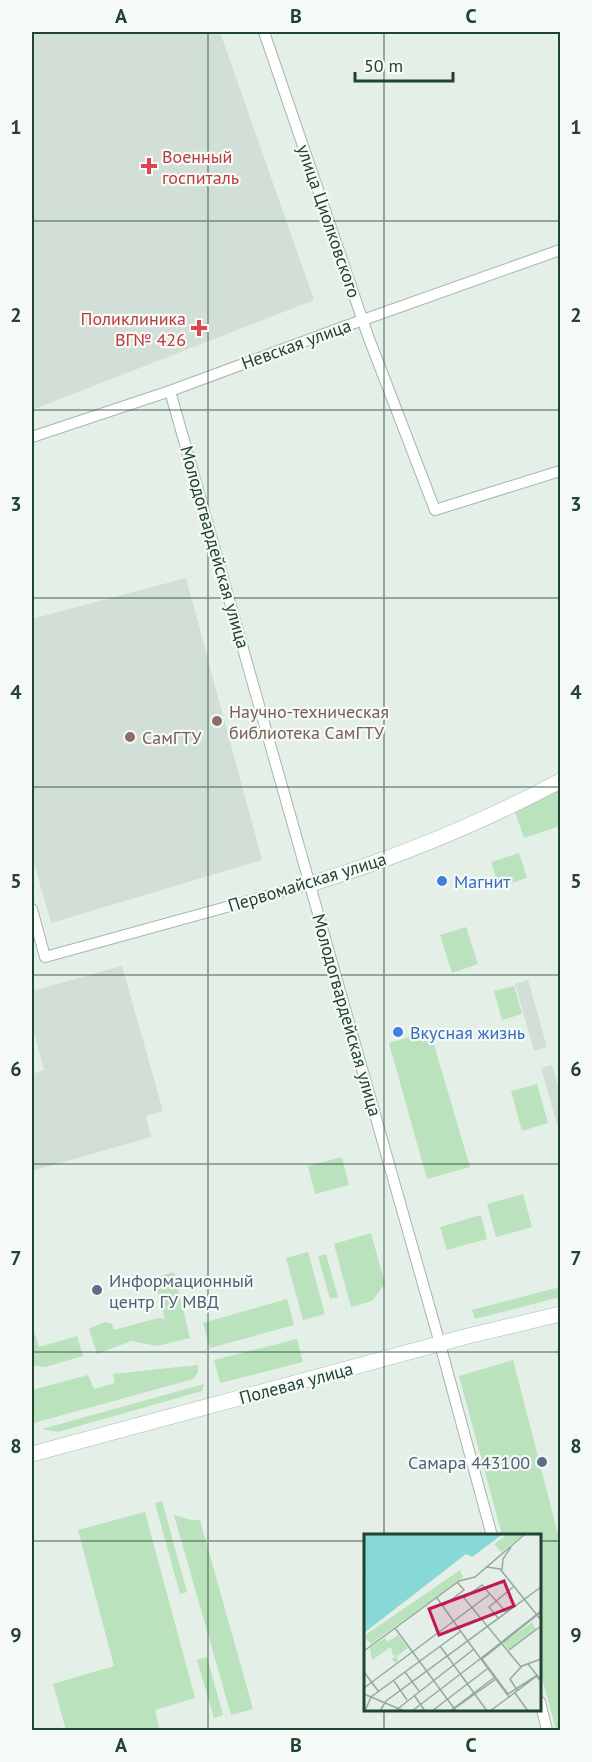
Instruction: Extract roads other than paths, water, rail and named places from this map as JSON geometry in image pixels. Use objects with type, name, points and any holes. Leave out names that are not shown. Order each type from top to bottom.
[{"type":"street","name":"улица Циолковского","points":[[264,32],[363,320],[435,510],[561,471]]},
{"type":"street","name":"Невская улица","points":[[32,437],[170,391],[561,250]]},
{"type":"street","name":"Молодогвардейская улица","points":[[170,391],[440,1344],[491,1534]]},
{"type":"street","name":"Первомайская улица","points":[[32,909],[45,957],[334,877],[471,825],[561,781]]},
{"type":"street","name":"Полевая улица","points":[[32,1455],[440,1344],[561,1314]]},
{"type":"street","points":[[541,1706],[547,1731]]},
{"type":"place","name":"Военный госпиталь","points":[[149,166]]},
{"type":"place","name":"Поликлиника ВГ№ 426","points":[[199,328]]},
{"type":"place","name":"Научно-техническая библиотека СамГТУ","points":[[217,721]]},
{"type":"place","name":"СамГТУ","points":[[130,737]]},
{"type":"place","name":"Магнит","points":[[442,881]]},
{"type":"place","name":"Вкусная жизнь","points":[[398,1032]]},
{"type":"place","name":"Информационный центр ГУ МВД","points":[[97,1290]]},
{"type":"place","name":"Самара 443100","points":[[542,1462]]}]
